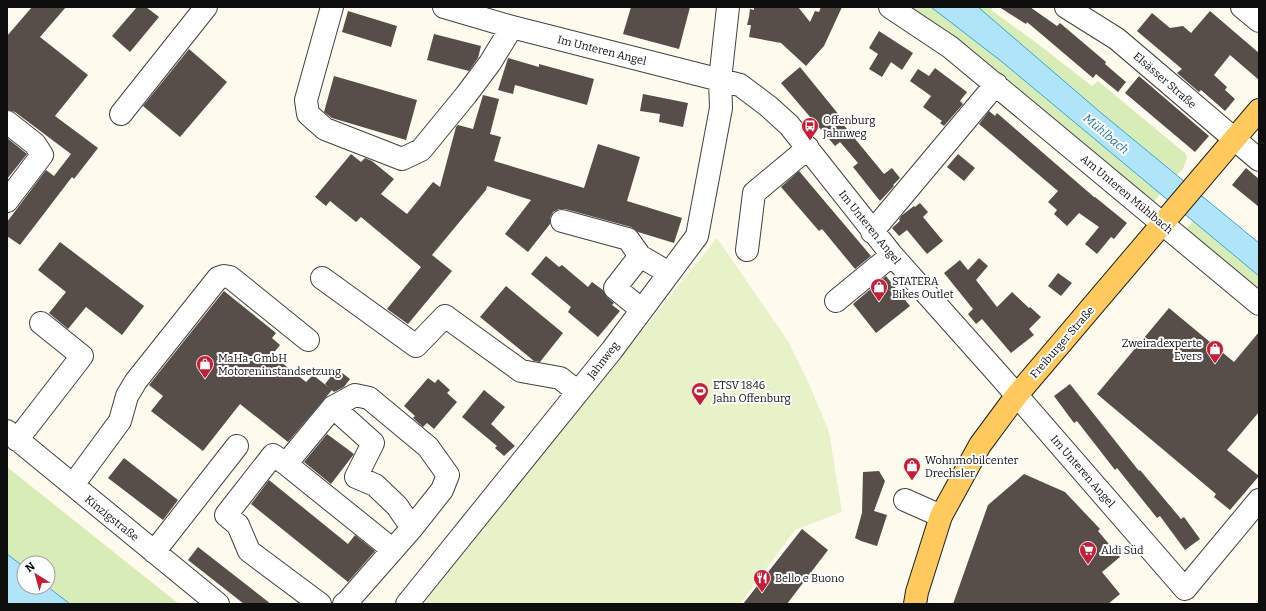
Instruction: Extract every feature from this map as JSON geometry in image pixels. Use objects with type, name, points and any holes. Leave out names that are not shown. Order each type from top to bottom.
[{"type":"main road","name":"Freiburger Straße","points":[[915,604],[917,592],[941,516],[980,445],[1017,395],[1259,110]]},
{"type":"street","points":[[121,114],[206,7]]},
{"type":"street","points":[[332,7],[306,100],[308,114],[325,129],[402,159],[421,150],[490,63],[512,27]]},
{"type":"street","name":"Im Unteren Angel","points":[[444,7],[512,27],[740,85],[751,93],[790,125],[872,232],[1017,395],[1185,589],[1259,500]]},
{"type":"street","points":[[720,80],[728,7]]},
{"type":"street","name":"Am Unteren Mühlbach","points":[[890,7],[950,47],[996,84],[1259,304]]},
{"type":"street","name":"Elsässer Straße","points":[[1066,7],[1118,38],[1259,160]]},
{"type":"street","points":[[1242,7],[1259,22]]},
{"type":"street","name":"Jahnweg","points":[[407,604],[578,392],[698,236],[721,108],[720,80]]},
{"type":"street","points":[[872,232],[996,84]]},
{"type":"street","points":[[7,122],[34,144],[42,155],[7,201]]},
{"type":"street","points":[[747,250],[754,192],[808,148]]},
{"type":"street","points":[[562,221],[628,239],[640,256],[669,273]]},
{"type":"street","points":[[836,301],[892,255]]},
{"type":"street","points":[[640,256],[615,288],[642,310]]},
{"type":"street","points":[[73,485],[120,421],[127,396],[136,381],[218,278],[224,276],[230,277],[308,340]]},
{"type":"street","points":[[322,278],[416,346],[445,316],[521,371],[560,378],[578,392]]},
{"type":"street","points":[[12,435],[82,356],[41,323]]},
{"type":"street","points":[[286,464],[333,407],[355,395],[369,398],[428,447],[448,474],[442,490],[412,528],[348,602],[344,604]]},
{"type":"street","points":[[333,407],[373,443],[356,477],[346,484],[337,505]]},
{"type":"street","name":"Kinzigstraße","points":[[12,435],[218,604]]},
{"type":"street","points":[[154,552],[237,446]]},
{"type":"street","points":[[320,604],[249,551],[238,525],[226,515],[273,455],[393,550]]},
{"type":"street","points":[[356,477],[375,485],[396,506],[412,528]]},
{"type":"street","points":[[905,500],[941,516]]},
{"type":"green space","points":[[910,7],[931,7],[1001,61],[1160,194],[1154,202],[945,29]]},
{"type":"green space","points":[[978,7],[993,7],[991,10],[1092,86],[1098,81],[1186,154],[1187,158],[1183,169],[1177,175],[1100,112]]},
{"type":"green space","points":[[1193,221],[1259,276],[1259,292],[1185,230]]},
{"type":"green space","name":"ETSV 1846 Jahn Offenburg","points":[[717,238],[788,341],[807,379],[829,432],[842,512],[795,530],[740,604],[422,604]]},
{"type":"green space","points":[[7,467],[179,604],[70,604],[56,593],[56,555],[16,555],[16,561],[7,554]]},
{"type":"water","name":"Mühlbach","points":[[931,7],[978,7],[1100,112],[1259,243],[1259,276],[1001,61]]},
{"type":"water","points":[[7,554],[16,561],[16,595],[56,595],[56,593],[70,604],[7,604]]},
{"type":"building","points":[[32,7],[66,7],[40,37],[88,75],[55,116],[98,148],[74,179],[72,177],[20,245],[7,236],[7,222],[46,170],[54,176],[71,154],[15,112],[7,110],[7,36]]},
{"type":"building","points":[[137,7],[146,7],[159,17],[130,52],[112,36]]},
{"type":"building","points":[[631,7],[690,7],[679,49],[623,34]]},
{"type":"building","points":[[754,7],[798,7],[810,22],[815,11],[819,12],[821,7],[842,7],[824,46],[806,66],[781,43],[749,37],[751,25],[747,25],[750,9],[754,10]]},
{"type":"building","points":[[999,7],[1030,7],[1057,26],[1060,23],[1106,62],[1105,64],[1126,82],[1118,92],[1096,74],[1093,78],[1027,22],[1026,24]]},
{"type":"building","points":[[348,11],[397,26],[391,47],[342,32]]},
{"type":"building","points":[[1210,11],[1259,53],[1259,80],[1230,55],[1214,75],[1227,87],[1225,90],[1235,99],[1225,111],[1201,90],[1199,92],[1177,73],[1182,69],[1137,31],[1152,13],[1170,28],[1183,26],[1191,33]]},
{"type":"building","points":[[879,31],[913,53],[902,70],[891,62],[882,77],[869,69],[878,54],[869,48]]},
{"type":"building","points":[[434,34],[481,46],[478,58],[469,71],[427,60]]},
{"type":"building","points":[[189,49],[227,82],[180,137],[143,106]]},
{"type":"building","points":[[508,58],[539,67],[539,64],[594,79],[587,105],[515,85],[513,94],[498,90]]},
{"type":"building","points":[[800,67],[844,121],[842,123],[884,174],[892,168],[900,178],[880,201],[853,167],[858,163],[840,142],[835,146],[781,83]]},
{"type":"building","points":[[935,68],[967,92],[960,101],[963,104],[944,126],[940,123],[942,121],[923,107],[931,96],[910,81],[918,69],[929,76]]},
{"type":"building","points":[[334,76],[417,100],[406,140],[332,118],[324,112]]},
{"type":"building","points":[[1139,76],[1209,136],[1195,152],[1125,93]]},
{"type":"building","points":[[643,94],[688,103],[683,127],[659,122],[660,114],[640,111]]},
{"type":"building","points":[[483,95],[499,99],[490,134],[501,137],[494,161],[584,188],[598,144],[640,157],[627,201],[682,218],[674,243],[638,232],[631,227],[565,209],[559,209],[553,212],[550,218],[550,224],[528,252],[505,234],[531,200],[487,186],[486,190],[432,255],[452,271],[408,324],[387,309],[421,267],[361,217],[356,222],[330,201],[326,206],[315,197],[351,154],[361,162],[365,158],[372,161],[394,179],[381,194],[407,214],[433,182],[440,187],[456,127],[458,125],[473,129]]},
{"type":"building","points":[[989,111],[995,116],[997,113],[1094,197],[1127,223],[1114,239],[1111,237],[1097,254],[1085,244],[1099,227],[1079,213],[1067,226],[1054,214],[1057,210],[1048,202],[1058,191],[979,124]]},
{"type":"building","points":[[7,138],[27,154],[7,179]]},
{"type":"building","points":[[958,154],[975,168],[964,181],[947,167]]},
{"type":"building","points":[[1246,168],[1259,179],[1259,207],[1232,185]]},
{"type":"building","points":[[799,171],[871,256],[855,269],[822,229],[819,231],[781,187]]},
{"type":"building","points":[[920,203],[928,212],[923,217],[943,241],[927,254],[907,230],[899,236],[892,228],[900,221],[901,216]]},
{"type":"building","points":[[60,242],[144,306],[122,335],[86,307],[68,329],[49,313],[66,292],[38,270]]},
{"type":"building","points":[[546,256],[559,267],[562,265],[588,287],[592,282],[603,290],[607,297],[614,303],[612,305],[620,311],[598,337],[568,312],[571,307],[531,274]]},
{"type":"building","points":[[979,258],[988,266],[976,280],[997,307],[1012,292],[1041,317],[1029,329],[1034,335],[1011,353],[982,319],[976,324],[968,314],[973,309],[944,273],[960,260],[968,270]]},
{"type":"building","points":[[1058,273],[1072,283],[1061,296],[1048,286]]},
{"type":"building","name":"STATERA Bikes Outlet","points":[[886,276],[910,306],[876,333],[853,304]]},
{"type":"building","points":[[506,286],[563,333],[540,362],[534,361],[480,317]]},
{"type":"building","points":[[224,291],[276,333],[272,338],[280,345],[272,355],[306,382],[313,375],[332,390],[288,442],[240,404],[203,451],[151,411],[163,396],[149,385]]},
{"type":"building","points":[[1169,308],[1234,362],[1259,332],[1259,412],[1227,450],[1259,476],[1230,510],[1214,497],[1216,494],[1097,394]]},
{"type":"building","points":[[337,369],[350,379],[344,387],[334,392],[325,384]]},
{"type":"building","points":[[428,378],[435,383],[438,379],[450,390],[447,393],[457,402],[434,429],[427,423],[423,427],[413,418],[415,416],[404,406]]},
{"type":"building","points":[[1070,384],[1139,471],[1140,470],[1181,519],[1184,517],[1200,539],[1185,550],[1160,516],[1157,518],[1117,468],[1115,470],[1077,421],[1074,423],[1054,396]]},
{"type":"building","points":[[484,390],[505,407],[491,424],[515,446],[504,456],[495,448],[497,446],[462,417]]},
{"type":"building","points":[[327,434],[354,454],[331,484],[304,462]]},
{"type":"building","points":[[124,458],[178,500],[163,520],[108,478]]},
{"type":"building","points":[[879,471],[885,481],[874,511],[887,515],[877,546],[855,538],[862,513],[863,472]]},
{"type":"building","points":[[1024,474],[1065,492],[1100,529],[1098,531],[1120,557],[1102,572],[1120,594],[1108,604],[953,604],[988,505]]},
{"type":"building","points":[[269,480],[348,544],[355,535],[375,551],[348,582],[251,504]]},
{"type":"building","points":[[802,529],[828,550],[787,604],[743,604]]},
{"type":"building","points":[[198,547],[271,604],[244,604],[188,560]]},
{"type":"place","name":"Offenburg Jahnweg","points":[[810,141]]},
{"type":"place","name":"STATERA Bikes Outlet","points":[[879,302]]},
{"type":"place","name":"Zweiradexperte Evers","points":[[1215,364]]},
{"type":"place","name":"MaHa-GmbH Motoreninstandsetzung","points":[[205,379]]},
{"type":"place","name":"ETSV 1846 Jahn Offenburg","points":[[700,406]]},
{"type":"place","name":"Wohnmobilcenter Drechsler","points":[[912,481]]},
{"type":"place","name":"Aldi Süd","points":[[1088,565]]},
{"type":"place","name":"Bello e Buono","points":[[762,593]]}]
